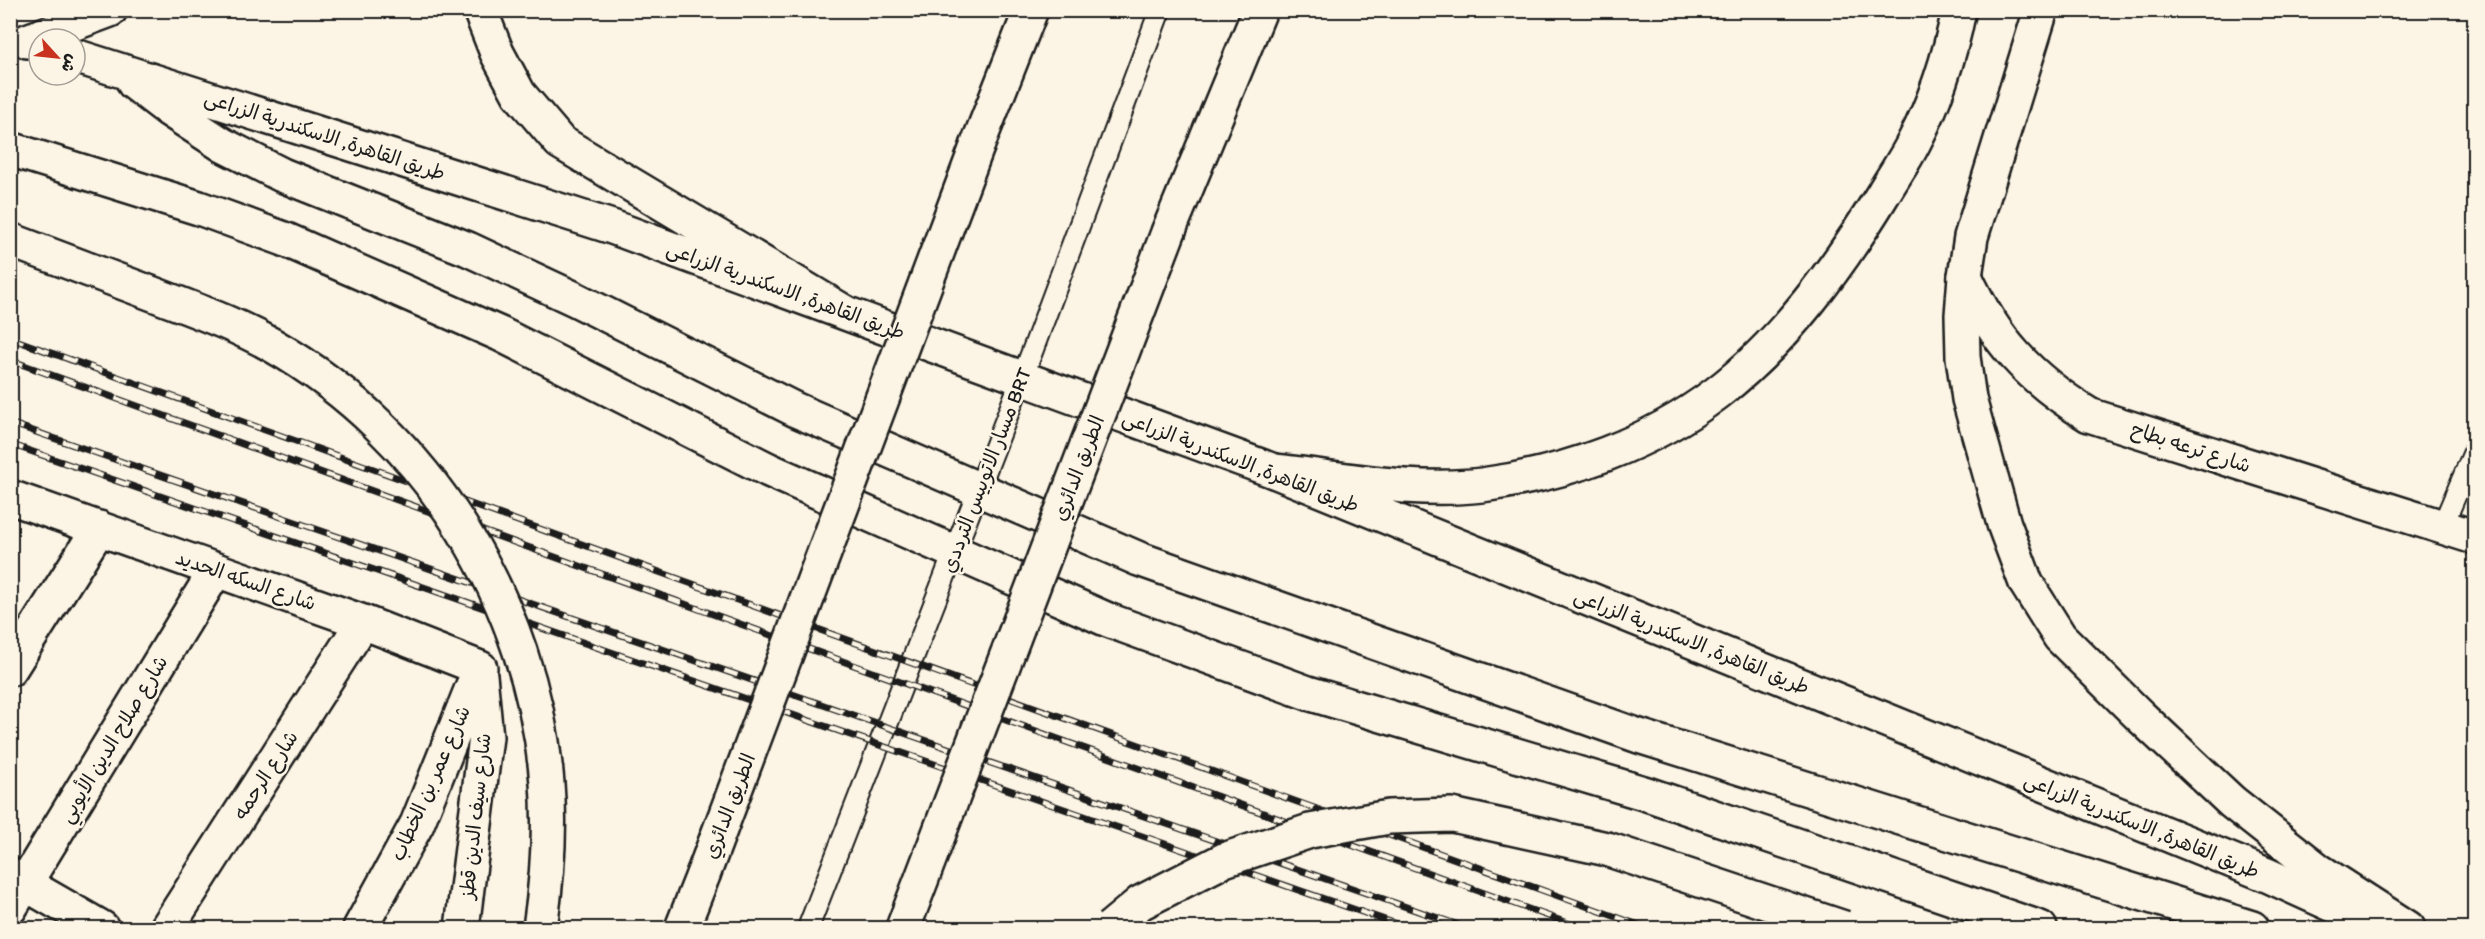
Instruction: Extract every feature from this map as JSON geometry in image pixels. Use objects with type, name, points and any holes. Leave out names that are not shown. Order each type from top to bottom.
[{"type":"main road","points":[[25,41],[111,10]]},
{"type":"main road","name":"الطريق الدائري","points":[[682,928],[978,144],[1031,10]]},
{"type":"main road","name":"الطريق الدائري","points":[[903,928],[1169,230],[1260,10]]},
{"type":"main road","points":[[1274,471],[1429,487],[1481,485],[1532,476],[1581,463],[1629,444],[1675,420],[1718,392],[1800,313],[1837,265],[1875,206],[1915,142],[1938,85],[1959,10]]},
{"type":"main road","points":[[2041,10],[1971,237],[1962,315],[1963,357],[1969,399],[2004,524],[2026,583],[2060,637],[2140,717],[2232,802],[2318,870],[2408,928]]},
{"type":"main road","points":[[487,13],[497,53],[519,94],[560,142],[844,312]]},
{"type":"main road","name":"طريق القاهرة, الاسكندرية الزراعى","points":[[87,60],[612,226],[1274,471],[2267,875],[2384,928]]},
{"type":"main road","points":[[116,68],[187,121],[224,145],[282,175],[468,249],[575,299],[796,410],[1139,559],[1639,736],[2252,928]]},
{"type":"main road","points":[[10,149],[188,205],[284,239],[500,334],[770,470],[1107,620],[1308,693],[1647,794],[2040,928]]},
{"type":"main road","points":[[10,240],[233,325],[272,345],[345,395],[383,429],[417,465],[448,505],[475,548],[498,592],[517,639],[532,688],[543,745],[549,823],[547,882],[540,928]]},
{"type":"main road","name":"شارع ترعه بطاح","points":[[1965,276],[1994,332],[2014,356],[2036,378],[2089,415],[2475,537]]},
{"type":"main road","name":"شارع السكه الحديد","points":[[10,497],[363,622],[480,668]]},
{"type":"main road","points":[[10,669],[99,528]]},
{"type":"main road","name":"شارع صلاح الدين الأيوبي","points":[[15,889],[216,570]]},
{"type":"main road","name":"شارع الرحمه","points":[[167,928],[363,622]]},
{"type":"main road","name":"شارع عمر بن الخطاب","points":[[360,928],[417,824],[480,668]]},
{"type":"main road","name":"شارع سيف الدين قطز","points":[[462,928],[486,737],[480,668]]},
{"type":"main road","points":[[1110,928],[1140,903],[1224,860],[1267,845],[1310,831],[1389,817],[1452,815],[1607,849],[1844,928]]},
{"type":"main road","points":[[15,889],[102,928]]},
{"type":"lane","name":"مسار الاتوبيس الترددي BRT","points":[[808,928],[1028,363],[1160,10]]},
{"type":"lane","points":[[2442,527],[2475,452]]},
{"type":"railway","points":[[10,338],[1647,928]]},
{"type":"railway","points":[[10,360],[1581,928]]},
{"type":"railway","points":[[10,423],[1467,928]]},
{"type":"railway","points":[[10,444],[1408,928]]}]
